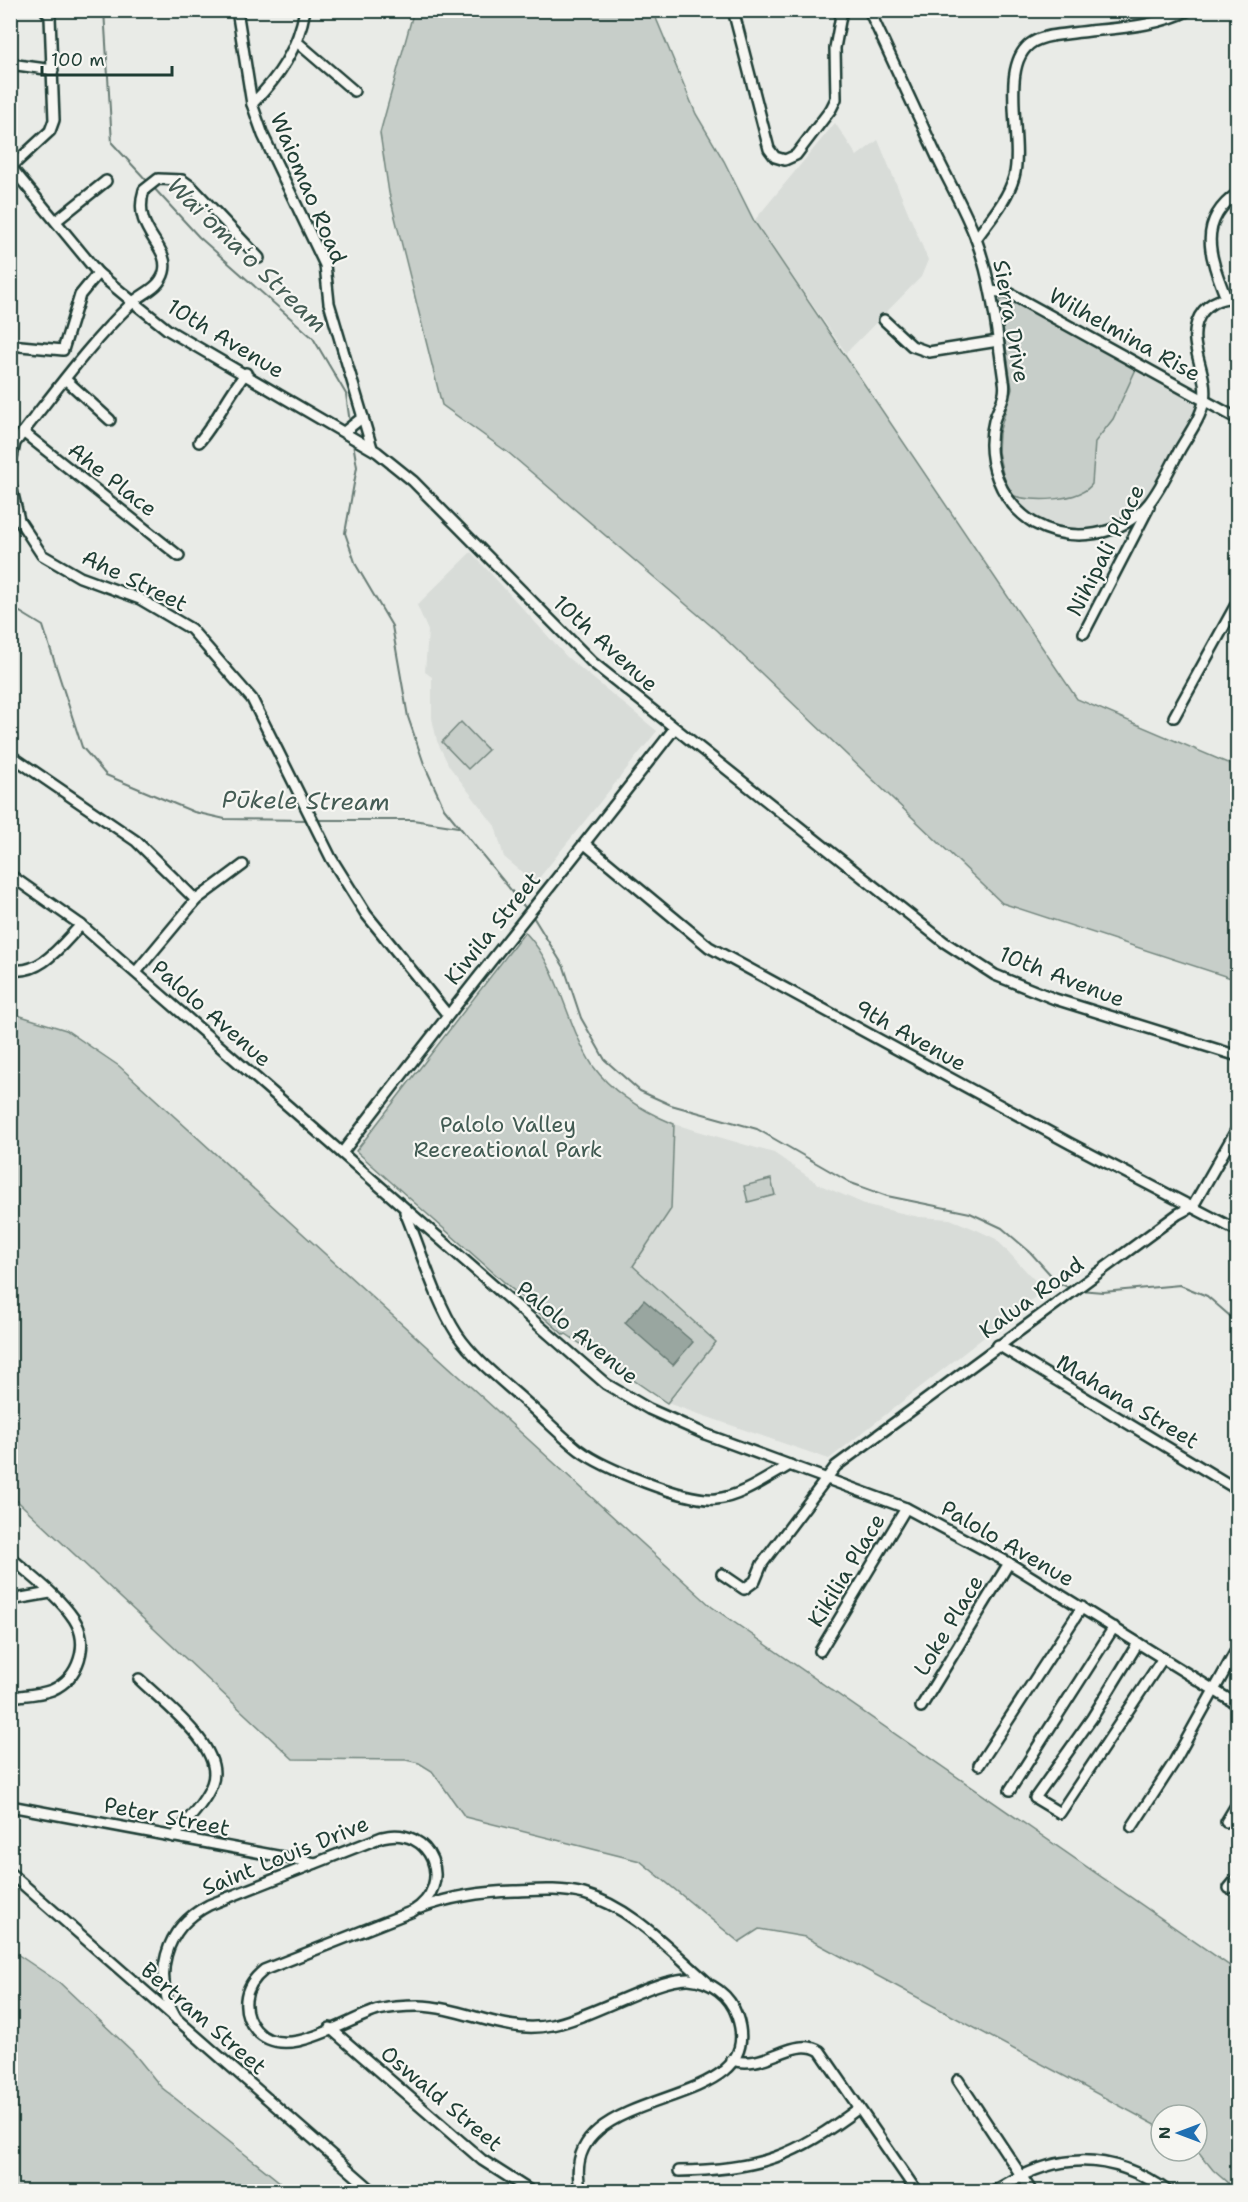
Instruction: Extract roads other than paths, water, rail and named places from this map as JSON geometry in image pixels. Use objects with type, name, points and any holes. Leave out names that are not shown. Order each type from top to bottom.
[{"type":"street","points":[[11,166],[50,132],[54,120],[50,18],[45,10]]},
{"type":"street","name":"Waiomao Road","points":[[237,10],[252,104],[263,135],[325,265],[329,303],[372,448]]},
{"type":"street","points":[[252,104],[282,70],[297,42],[305,10]]},
{"type":"street","points":[[733,10],[769,148],[775,157],[783,159],[796,154],[831,109],[836,99],[835,48],[842,10]]},
{"type":"street","name":"Sierra Drive","points":[[869,10],[976,239],[991,291],[1005,392],[993,428],[992,460],[1003,490],[1023,514],[1041,526],[1061,533],[1083,535],[1104,532],[1124,524],[1142,511],[1161,484],[1204,401]]},
{"type":"street","points":[[976,239],[1003,202],[1014,176],[1017,142],[1014,71],[1023,50],[1043,38],[1166,20],[1189,10]]},
{"type":"street","points":[[297,42],[354,91]]},
{"type":"street","points":[[10,64],[53,70]]},
{"type":"street","name":"10th Avenue","points":[[11,166],[98,273],[168,330],[372,448],[413,481],[592,662],[944,942],[995,975],[1055,999],[1238,1056]]},
{"type":"street","points":[[10,467],[15,444],[23,432],[65,379],[133,302],[160,281],[165,271],[163,256],[140,213],[144,190],[158,179],[171,178],[192,187],[259,258]]},
{"type":"street","points":[[56,221],[106,181]]},
{"type":"street","points":[[1226,298],[1212,265],[1209,238],[1217,215],[1238,194]]},
{"type":"street","points":[[10,345],[63,350],[80,295],[98,273]]},
{"type":"street","name":"Wilhelmina Rise","points":[[991,291],[1009,293],[1238,419]]},
{"type":"street","points":[[1204,401],[1205,385],[1195,340],[1195,328],[1200,316],[1208,306],[1226,298],[1238,298]]},
{"type":"street","points":[[885,320],[912,346],[928,352],[998,341]]},
{"type":"street","points":[[199,442],[210,429],[228,395],[246,374]]},
{"type":"street","points":[[65,379],[110,420]]},
{"type":"street","points":[[344,432],[363,417]]},
{"type":"street","name":"Ahe Place","points":[[23,432],[179,556]]},
{"type":"street","name":"Ahe Street","points":[[10,481],[19,520],[42,555],[80,577],[140,599],[191,629],[252,699],[331,858],[366,914],[447,1014]]},
{"type":"street","name":"Nihipali Place","points":[[1084,633],[1161,484]]},
{"type":"street","points":[[1174,717],[1238,601]]},
{"type":"street","name":"Kiwila Street","points":[[342,1153],[447,1014],[585,844],[674,729]]},
{"type":"street","points":[[10,755],[136,841],[196,900]]},
{"type":"street","name":"9th Avenue","points":[[585,844],[709,947],[1071,1144],[1238,1231]]},
{"type":"street","points":[[136,972],[196,900],[243,865]]},
{"type":"street","name":"Palolo Avenue","points":[[10,875],[81,925],[404,1210],[606,1384],[663,1416],[906,1508],[1009,1563],[1238,1705]]},
{"type":"street","points":[[10,969],[17,971],[42,964],[81,925]]},
{"type":"street","name":"Kalua Road","points":[[722,1574],[744,1589],[755,1581],[762,1564],[836,1466],[1060,1299],[1178,1214],[1193,1206],[1238,1127]]},
{"type":"street","points":[[404,1210],[443,1306],[472,1356],[581,1451],[621,1472],[696,1498],[716,1499],[736,1494],[790,1465]]},
{"type":"street","name":"Mahana Street","points":[[999,1345],[1238,1490]]},
{"type":"street","name":"Kikilia Place","points":[[820,1651],[906,1508]]},
{"type":"street","points":[[10,1557],[50,1593],[76,1623],[81,1644],[80,1658],[74,1671],[58,1687],[45,1692],[10,1697]]},
{"type":"street","name":"Loke Place","points":[[921,1707],[1009,1563]]},
{"type":"street","points":[[10,1600],[50,1593]]},
{"type":"street","points":[[979,1765],[1082,1607]]},
{"type":"street","points":[[1010,1790],[1114,1627]]},
{"type":"street","points":[[1138,1643],[1092,1718],[1035,1798],[1060,1813],[1163,1658]]},
{"type":"street","points":[[1132,1827],[1173,1764],[1238,1647]]},
{"type":"street","points":[[139,1679],[205,1743],[213,1762],[215,1773],[212,1785],[174,1837]]},
{"type":"street","points":[[1226,1822],[1238,1802]]},
{"type":"street","name":"Peter Street","points":[[10,1806],[315,1863]]},
{"type":"street","name":"Saint Louis Drive","points":[[177,2020],[167,2000],[163,1977],[169,1944],[182,1925],[209,1905],[382,1837],[394,1835],[412,1838],[430,1854],[436,1877],[427,1900],[408,1914],[269,1967],[251,1983],[246,2001],[247,2013],[256,2030],[265,2038],[289,2043],[378,2010],[420,2006],[441,2008],[509,2026],[550,2026],[570,2021],[672,1982],[688,1979],[712,1986]]},
{"type":"street","name":"Bertram Street","points":[[10,1872],[374,2192]]},
{"type":"street","points":[[1229,1888],[1238,1877]]},
{"type":"street","points":[[408,1914],[441,1900],[480,1892],[548,1890],[585,1894],[632,1918],[730,2002],[737,2016],[739,2041],[732,2060],[712,2080],[615,2118],[600,2127],[588,2140],[580,2156],[578,2173],[580,2192]]},
{"type":"street","name":"Oswald Street","points":[[330,2028],[482,2160],[532,2192]]},
{"type":"street","points":[[732,2060],[755,2063],[800,2046],[814,2047],[824,2056],[917,2192]]},
{"type":"street","points":[[958,2079],[1032,2192]]},
{"type":"street","points":[[679,2171],[734,2169],[784,2155],[808,2144],[860,2108]]},
{"type":"street","points":[[993,2192],[1020,2174],[1057,2163],[1098,2162],[1137,2172],[1169,2192]]},
{"type":"waterway","name":"Waiʻomaʻo Stream","points":[[104,10],[112,143],[148,182]]},
{"type":"waterway","name":"Waiʻomaʻo Stream","points":[[152,186],[199,237],[313,338],[346,394],[350,423]]},
{"type":"waterway","name":"Waiʻomaʻo Stream","points":[[353,443],[357,467],[345,533],[356,565],[392,626],[408,717],[424,764],[444,808],[528,911]]},
{"type":"waterway","name":"Pūkele Stream","points":[[10,613],[20,612],[43,626],[82,747],[106,775],[194,812],[225,819],[309,820]]},
{"type":"waterway","name":"Pūkele Stream","points":[[315,820],[413,820],[458,827]]},
{"type":"waterway","points":[[532,915],[564,967],[581,1018],[605,1060],[640,1091],[671,1105],[757,1129],[851,1183],[887,1196],[970,1213],[1002,1228],[1030,1252],[1058,1283],[1071,1288]]},
{"type":"waterway","points":[[1079,1290],[1103,1292],[1180,1285],[1207,1296],[1238,1323]]},
{"type":"park label","name":"Palolo Valley Recreational Park","points":[[508,1136]]}]
